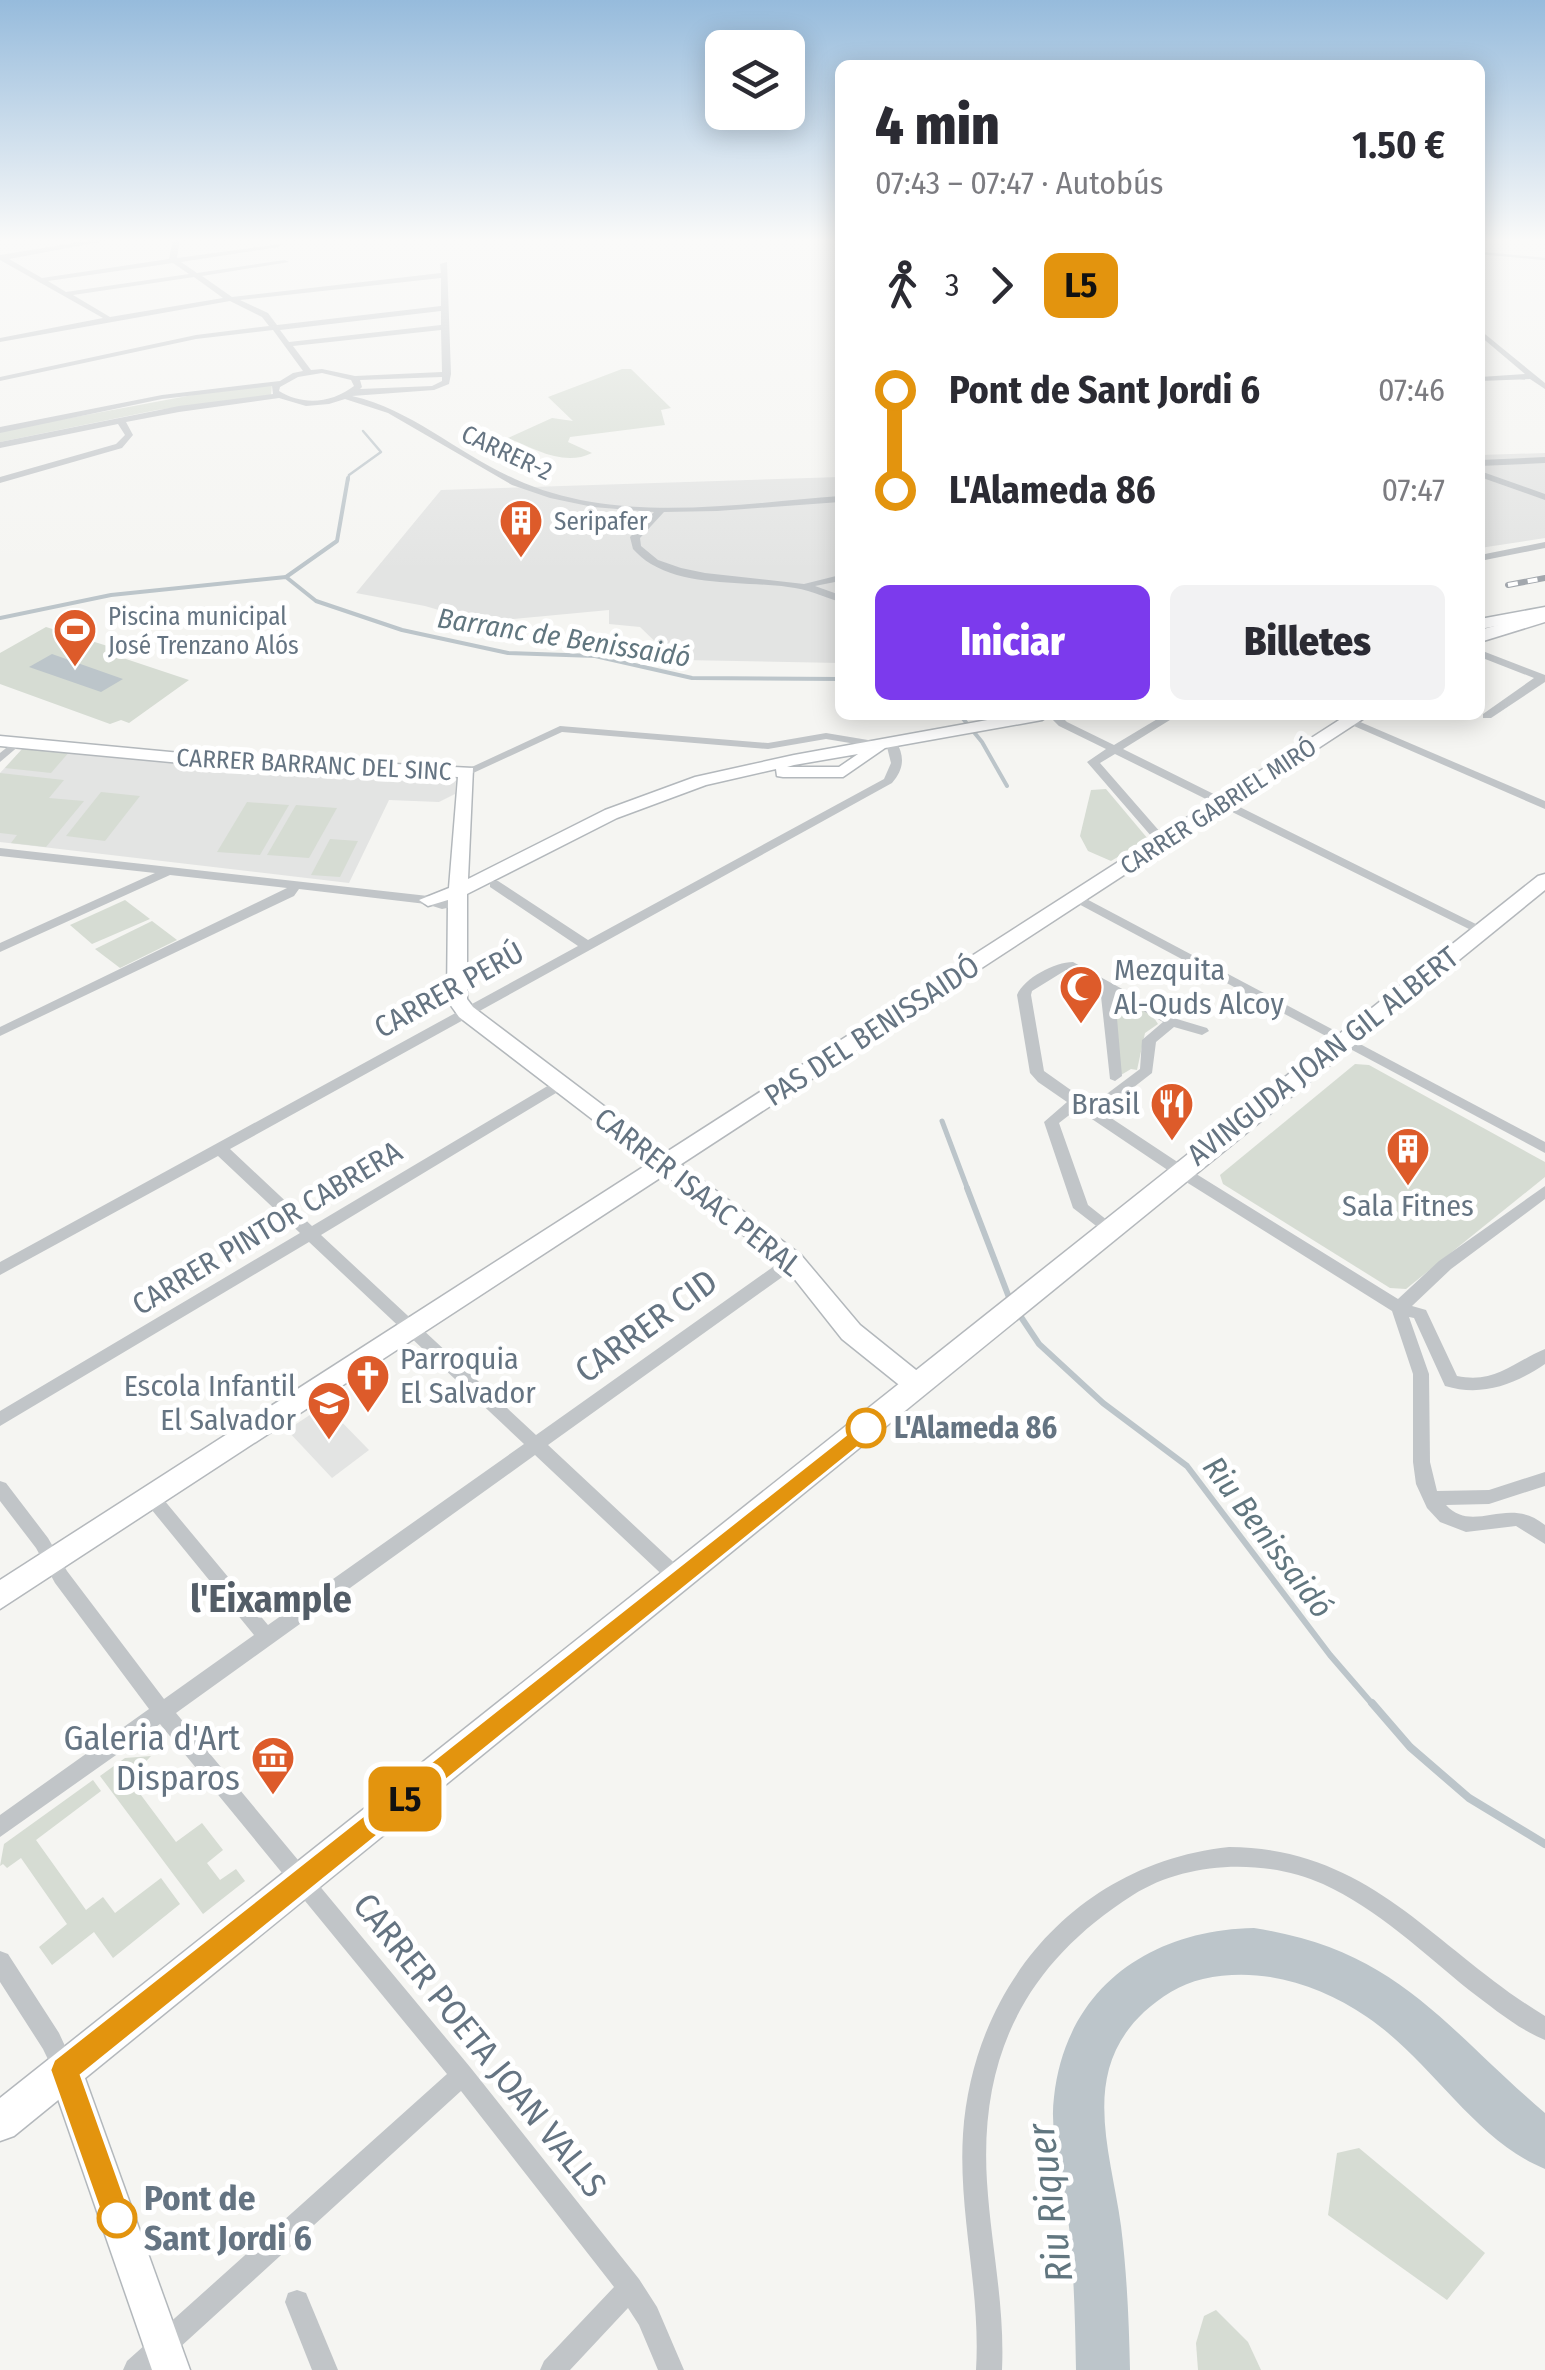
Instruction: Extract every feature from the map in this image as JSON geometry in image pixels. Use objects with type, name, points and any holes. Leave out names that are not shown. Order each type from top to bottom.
[{"type":"main road","points":[[1485,634],[1545,615]]},
{"type":"main road","name":"CARRER GABRIEL MIRÓ","points":[[1077,898],[1353,720]]},
{"type":"main road","name":"AVINGUDA JOAN GIL ALBERT","points":[[0,2122],[1545,880]]},
{"type":"main road","name":"PAS DEL BENISSAIDÓ","points":[[0,1596],[1077,898]]},
{"type":"street","points":[[0,379],[131,350]]},
{"type":"street","points":[[294,350],[308,372]]},
{"type":"street","points":[[388,411],[392,400],[446,382],[446,350]]},
{"type":"street","points":[[1501,350],[1545,387]]},
{"type":"street","points":[[0,430],[173,396],[280,382],[308,372],[336,372],[355,378],[447,374]]},
{"type":"street","points":[[1485,379],[1532,376]]},
{"type":"street","points":[[350,394],[358,387],[355,378]]},
{"type":"street","points":[[279,396],[275,390],[280,382]]},
{"type":"street","points":[[0,445],[120,420],[279,396],[309,403],[350,394],[429,388]]},
{"type":"street","name":"CARRER-2","points":[[350,394],[530,489],[604,505],[662,509],[835,499]]},
{"type":"street","points":[[0,480],[118,446],[129,435],[120,420]]},
{"type":"street","points":[[1485,463],[1545,460]]},
{"type":"street","points":[[1485,476],[1545,497]]},
{"type":"street","points":[[662,509],[635,537],[636,547],[647,556],[702,574],[806,586],[835,597]]},
{"type":"street","points":[[1485,557],[1545,545]]},
{"type":"street","points":[[806,586],[835,579]]},
{"type":"street","points":[[1485,623],[1545,615]]},
{"type":"street","points":[[1485,655],[1543,678]]},
{"type":"street","points":[[1486,716],[1543,678]]},
{"type":"street","points":[[458,897],[642,801],[791,753],[850,751],[1016,720]]},
{"type":"street","points":[[1059,720],[1482,930]]},
{"type":"street","points":[[1162,841],[1093,762],[1164,720]]},
{"type":"street","points":[[1360,720],[1545,805]]},
{"type":"street","name":"CARRER BARRANC DEL SINC","points":[[8,742],[181,758],[467,772],[560,729],[768,746],[791,753]]},
{"type":"street","points":[[0,759],[8,742]]},
{"type":"street","points":[[0,852],[428,900],[458,897],[494,884],[664,802],[776,772],[834,774],[850,751],[886,744]]},
{"type":"street","name":"CARRER PERÚ","points":[[0,1269],[888,780],[895,774],[898,761],[886,744]]},
{"type":"street","points":[[791,753],[816,773]]},
{"type":"street","points":[[466,1012],[457,1000],[458,897],[467,772]]},
{"type":"street","points":[[0,948],[169,871]]},
{"type":"street","points":[[494,884],[588,946]]},
{"type":"street","points":[[0,1032],[290,893],[295,885]]},
{"type":"street","points":[[1077,898],[1545,1148]]},
{"type":"street","points":[[1202,1031],[1172,1022],[1073,966],[1063,966],[1026,989],[1024,996],[1037,1072],[1180,1170],[1400,1308],[1424,1318],[1448,1376],[1461,1385],[1507,1378],[1545,1355]]},
{"type":"street","points":[[1107,986],[1115,1076]]},
{"type":"street","name":"CARRER ISAAC PERAL","points":[[466,1012],[793,1261],[851,1332],[925,1379]]},
{"type":"street","points":[[1092,1112],[1142,1076],[1147,1070],[1149,1040],[1172,1022]]},
{"type":"street","name":"CARRER PINTOR CABRERA","points":[[0,1419],[561,1084]]},
{"type":"street","points":[[1078,1102],[1051,1122],[1081,1208],[1106,1231]]},
{"type":"street","points":[[220,1148],[678,1578]]},
{"type":"street","points":[[1400,1308],[1445,1265],[1545,1191]]},
{"type":"street","name":"CARRER CID","points":[[0,1827],[793,1261]]},
{"type":"street","points":[[1400,1308],[1421,1374],[1420,1451],[1431,1498],[1453,1521],[1479,1524],[1518,1518],[1545,1536]]},
{"type":"street","points":[[1431,1498],[1489,1497],[1545,1479]]},
{"type":"street","name":"CARRER POETA JOAN VALLS","points":[[0,1488],[162,1711],[462,2075],[630,2288],[648,2316],[672,2370]]},
{"type":"street","points":[[153,1499],[266,1636]]},
{"type":"street","points":[[989,2370],[991,2327],[975,2163],[986,2065],[1006,2010],[1038,1958],[1080,1918],[1123,1889],[1171,1867],[1223,1857],[1269,1858],[1307,1867],[1348,1886],[1545,2029]]},
{"type":"street","points":[[0,1962],[65,2070],[156,2362],[462,2075]]},
{"type":"street","points":[[553,2370],[630,2288]]},
{"type":"street","points":[[297,2302],[325,2370]]},
{"type":"shaded area","points":[[631,369],[671,408],[661,410],[665,425],[570,437],[568,442],[592,453],[571,458],[550,455],[508,438],[552,418],[573,421],[548,397]]},
{"type":"shaded area","points":[[272,384],[271,395],[157,410],[0,442],[0,431]]},
{"type":"shaded area","points":[[1545,453],[1545,538],[1485,547],[1485,455]]},
{"type":"shaded area","points":[[835,477],[835,663],[672,658],[640,627],[609,624],[609,610],[480,622],[425,606],[356,593],[441,490]]},
{"type":"shaded area","name":"Piscina municipal José Trenzano Alós","points":[[46,627],[114,648],[110,651],[114,655],[189,680],[129,723],[121,720],[110,724],[0,684],[0,653]]},
{"type":"shaded area","points":[[52,654],[123,679],[101,692],[29,667]]},
{"type":"shaded area","points":[[24,747],[202,764],[450,777],[456,781],[455,794],[439,802],[389,800],[349,883],[0,842],[0,773]]},
{"type":"shaded area","points":[[24,747],[70,751],[51,773],[5,768]]},
{"type":"shaded area","points":[[0,773],[64,780],[49,798],[84,801],[46,847],[11,843],[17,835],[0,833]]},
{"type":"shaded area","points":[[1106,789],[1148,839],[1111,861],[1088,851],[1080,836],[1091,790]]},
{"type":"shaded area","points":[[101,792],[140,796],[105,841],[66,836]]},
{"type":"shaded area","points":[[247,802],[289,805],[260,855],[217,852]]},
{"type":"shaded area","points":[[296,805],[337,808],[309,858],[267,855]]},
{"type":"shaded area","points":[[330,839],[358,841],[340,877],[311,875]]},
{"type":"shaded area","points":[[125,900],[150,919],[92,944],[70,925]]},
{"type":"shaded area","points":[[152,921],[177,940],[120,968],[95,949]]},
{"type":"shaded area","points":[[1114,1000],[1139,1007],[1158,1024],[1145,1033],[1137,1070],[1121,1075]]},
{"type":"shaded area","points":[[1355,1064],[1369,1065],[1545,1162],[1545,1177],[1406,1289],[1390,1288],[1223,1184],[1220,1175]]},
{"type":"shaded area","name":"Escola Infantil El Salvador","points":[[325,1405],[369,1450],[332,1478],[287,1430]]},
{"type":"shaded area","points":[[151,1756],[129,1779],[176,1842],[202,1823],[223,1850],[207,1863],[220,1880],[236,1869],[245,1881],[203,1914],[100,1776],[125,1758]]},
{"type":"shaded area","points":[[93,1780],[101,1791],[36,1840],[86,1910],[103,1897],[115,1913],[161,1878],[180,1904],[113,1958],[94,1932],[52,1965],[39,1947],[67,1924],[21,1858],[7,1868],[0,1866],[4,1844]]},
{"type":"shaded area","points":[[1359,2148],[1485,2253],[1447,2300],[1328,2215],[1337,2153]]},
{"type":"shaded area","points":[[1216,2310],[1248,2342],[1261,2370],[1198,2370],[1196,2343],[1204,2316]]},
{"type":"waterway","points":[[348,481],[349,475],[381,452],[363,431]]},
{"type":"waterway","points":[[286,577],[337,541],[348,478]]},
{"type":"waterway","name":"Barranc de Benissaidó","points":[[0,618],[111,595],[286,577]]},
{"type":"waterway","name":"Barranc de Benissaidó","points":[[286,577],[316,601],[402,630],[508,653],[595,656],[692,678],[835,679]]},
{"type":"waterway","name":"Barranc de Benissaidó","points":[[964,720],[982,742],[1007,786]]},
{"type":"waterway","name":"Riu Benissaidó","points":[[942,1121],[968,1190]]},
{"type":"waterway","name":"Riu Benissaidó","points":[[967,1188],[1010,1300]]},
{"type":"waterway","name":"Riu Benissaidó","points":[[1019,1314],[1039,1344],[1103,1403],[1187,1466],[1330,1655],[1374,1706]]},
{"type":"waterway","name":"Riu Benissaidó","points":[[1372,1703],[1410,1747],[1469,1798],[1545,1844]]},
{"type":"waterway","name":"Riu Riquer","points":[[1103,2370],[1097,2245],[1080,2139],[1078,2099],[1086,2061],[1101,2028],[1123,1999],[1154,1975],[1186,1960],[1219,1952],[1254,1951],[1321,1967],[1354,1982],[1412,2021],[1510,2116],[1545,2144]]},
{"type":"railway","points":[[1508,585],[1545,578]]},
{"type":"bus line","name":"L5","points":[[117,2218],[65,2070],[866,1428]]},
{"type":"place","name":"Seripafer","points":[[521,559]]},
{"type":"place","name":"Piscina municipal José Trenzano Alós","points":[[75,668]]},
{"type":"place","name":"Mezquita Al-Quds Alcoy","points":[[1081,1025]]},
{"type":"place","name":"Brasil","points":[[1172,1142]]},
{"type":"place","name":"Sala Fitnes","points":[[1408,1187]]},
{"type":"place","name":"Parroquia El Salvador","points":[[368,1414]]},
{"type":"place","name":"L'Alameda 86","points":[[866,1428]]},
{"type":"place","name":"Escola Infantil El Salvador","points":[[329,1441]]},
{"type":"place","name":"Galeria d'Art Disparos","points":[[273,1796]]},
{"type":"place","name":"Pont de Sant Jordi 6","points":[[117,2218]]},
{"type":"district","name":"l'Eixample","points":[[271,1599]]}]
